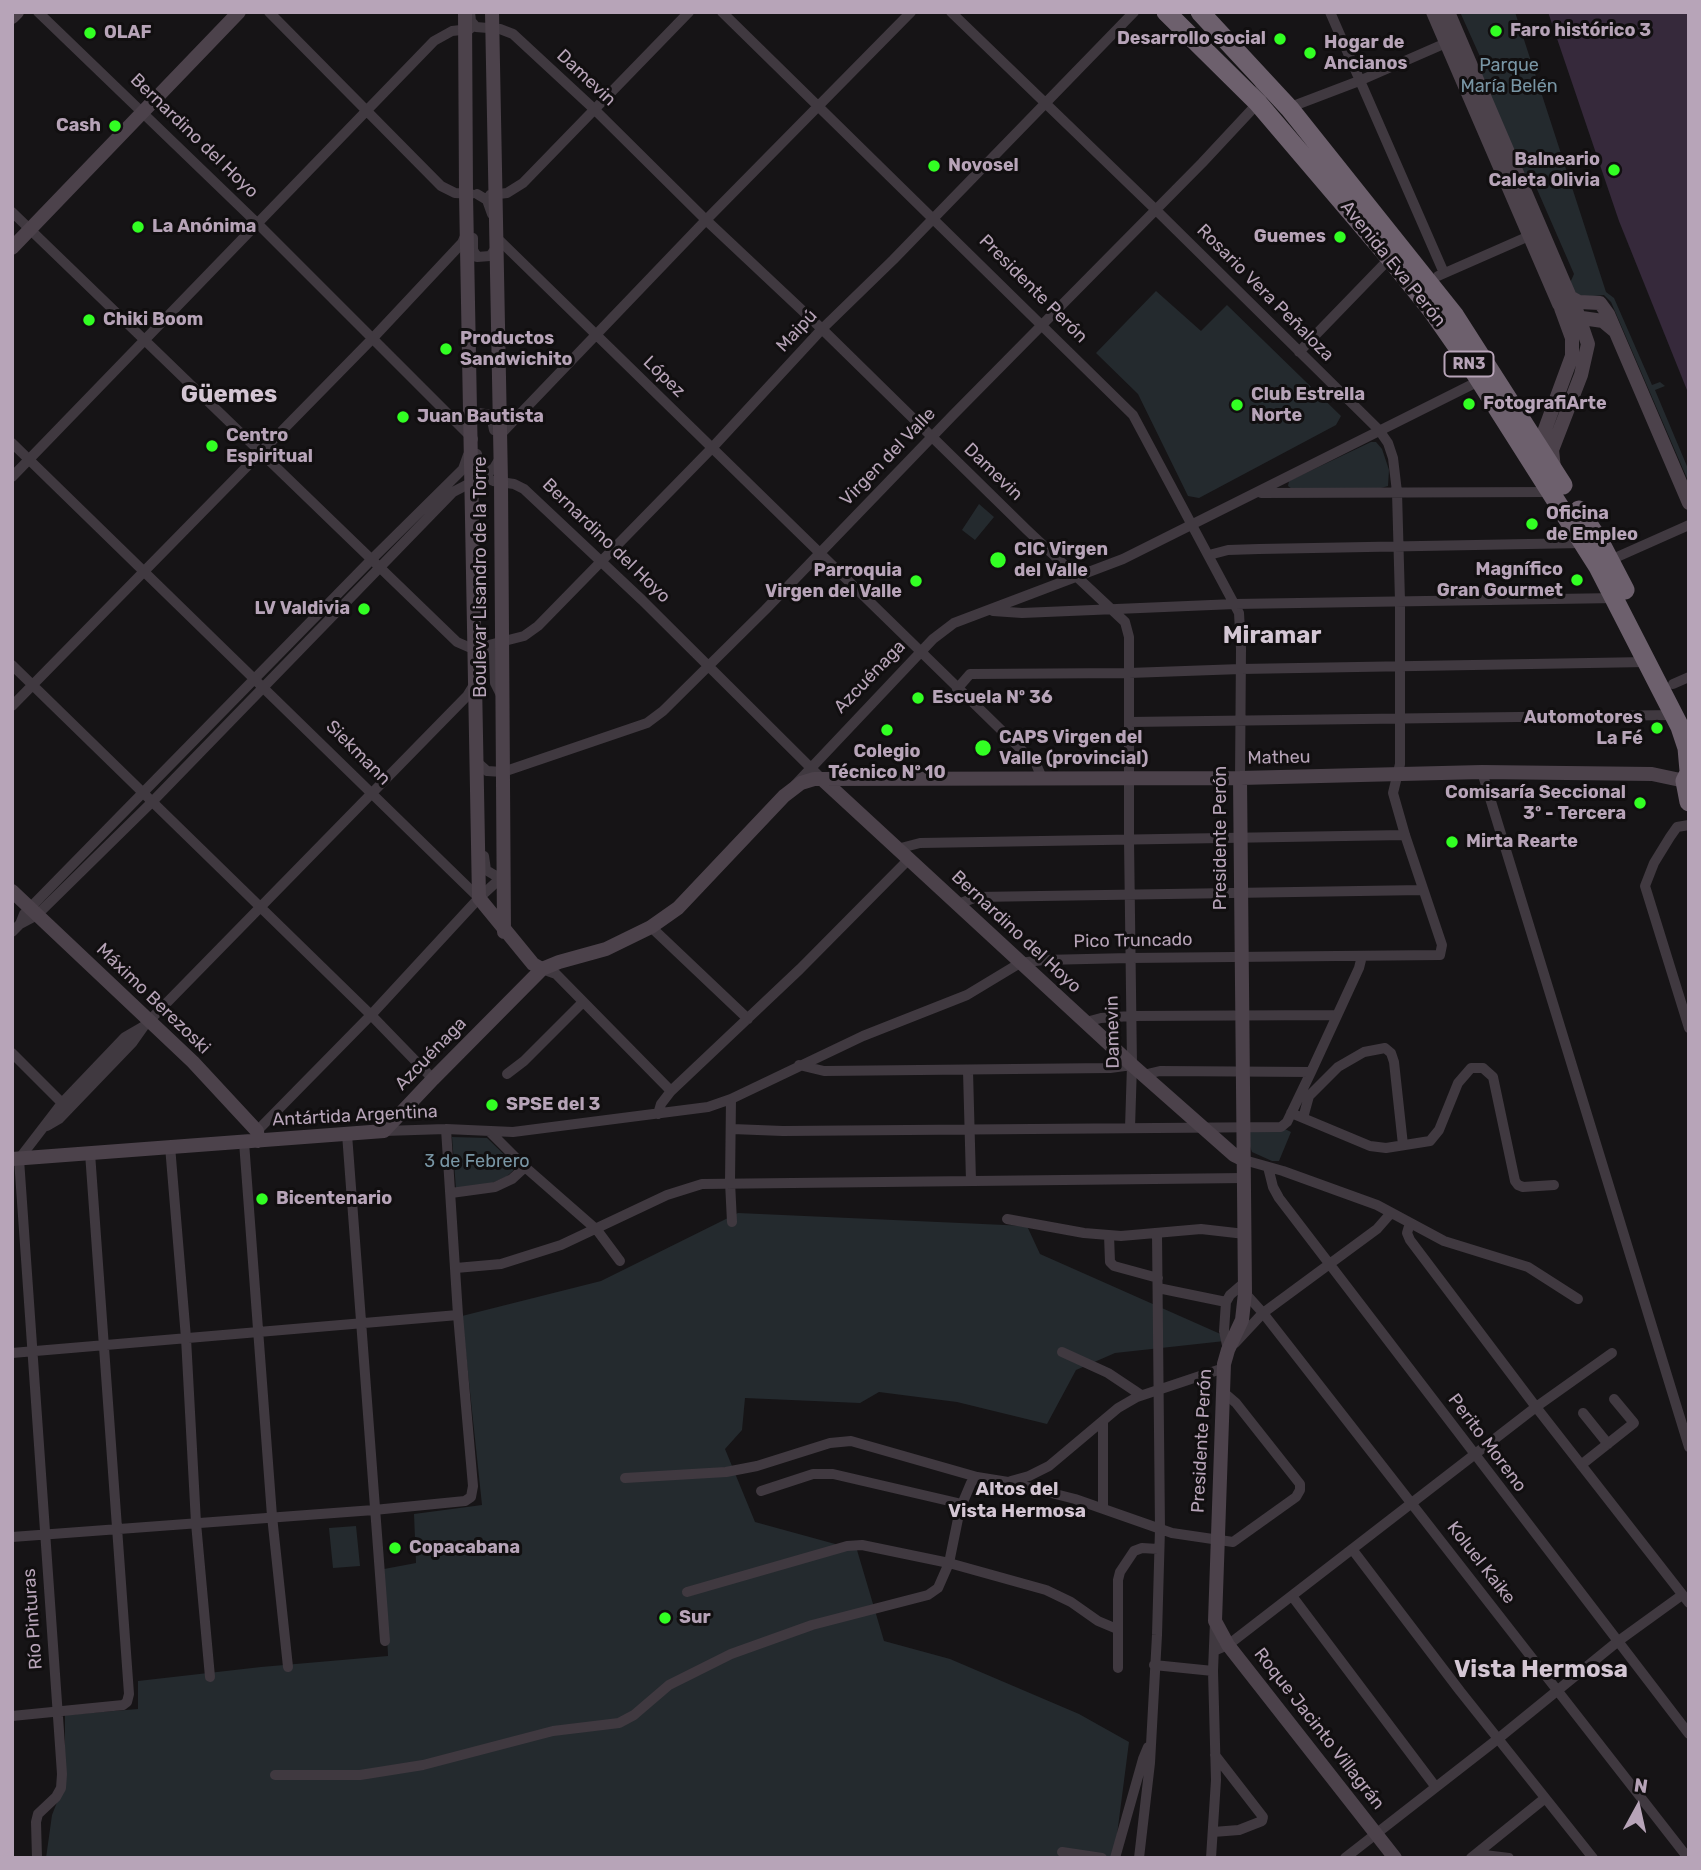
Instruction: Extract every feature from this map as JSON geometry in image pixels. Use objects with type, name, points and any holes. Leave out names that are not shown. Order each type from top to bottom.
[{"type":"highway","name":"Avenida Eva Perón","points":[[1166,12],[1258,103],[1390,258],[1428,280]]},
{"type":"highway","points":[[1173,12],[1201,36],[1205,36],[1210,31],[1201,15]]},
{"type":"highway","name":"Avenida Eva Perón","points":[[1201,15],[1290,108],[1455,316],[1604,564],[1621,597],[1647,662],[1681,717]]},
{"type":"highway","name":"Avenida Eva Perón","points":[[1428,280],[1431,309],[1507,424],[1547,466],[1584,543],[1604,564]]},
{"type":"highway","points":[[1507,424],[1518,430],[1547,466]]},
{"type":"highway","name":"Avenida Eva Perón","points":[[1621,597],[1681,681],[1681,717],[1689,802]]},
{"type":"street","points":[[12,17],[17,12]]},
{"type":"street","name":"Bernardino del Hoyo","points":[[38,12],[373,338],[470,441]]},
{"type":"street","points":[[12,248],[239,12]]},
{"type":"street","points":[[268,12],[441,186],[469,200],[490,204],[491,229],[496,242],[490,256],[477,257],[475,254],[469,200]]},
{"type":"street","points":[[12,477],[465,12]]},
{"type":"street","name":"Boulevar Lisandro de la Torre","points":[[465,12],[480,29],[495,195],[501,482],[504,932]]},
{"type":"street","name":"Boulevar Lisandro de la Torre","points":[[479,898],[473,649],[478,479],[470,441],[467,232],[480,29],[492,12]]},
{"type":"street","points":[[469,200],[507,193],[523,183],[689,12]]},
{"type":"street","name":"Presidente Perón","points":[[722,12],[1133,415],[1235,604],[1240,621],[1245,1287],[1242,1320],[1228,1350],[1222,1391],[1213,1671],[1215,1755],[1212,1858]]},
{"type":"street","points":[[499,436],[911,12]]},
{"type":"street","name":"Rosario Vera Peñaloza","points":[[951,12],[1156,210],[1379,430],[1388,443],[1392,453],[1397,492],[1401,665],[1398,774],[1393,793],[1441,945],[1440,955]]},
{"type":"street","name":"Maipú","points":[[473,649],[524,636],[533,631],[712,448],[822,328],[1134,12]]},
{"type":"street","points":[[1330,12],[1359,81],[1428,280],[1537,236]]},
{"type":"street","points":[[1433,12],[1565,300],[1573,356],[1547,466]]},
{"type":"street","points":[[1236,50],[1263,91],[1258,103],[1290,108],[1446,43],[1451,35],[1450,18]]},
{"type":"street","points":[[1450,18],[1537,236]]},
{"type":"street","points":[[434,41],[452,31],[480,29]]},
{"type":"street","name":"Damevin","points":[[480,29],[513,34],[1112,608],[1128,629],[1129,958],[1131,1016],[1138,1070],[1130,1128]]},
{"type":"street","name":"Virgen del Valle","points":[[503,772],[647,723],[663,711],[1258,103]]},
{"type":"street","points":[[12,212],[457,642],[473,649],[491,651],[494,654],[495,683],[501,695]]},
{"type":"street","points":[[12,706],[373,338],[462,243],[467,232]]},
{"type":"street","name":"López","points":[[496,242],[597,336],[1036,764],[1042,778]]},
{"type":"street","points":[[1299,352],[1390,258]]},
{"type":"street","points":[[1565,300],[1566,312],[1580,319],[1603,321],[1616,332]]},
{"type":"street","points":[[1565,300],[1600,303],[1608,314],[1689,503]]},
{"type":"street","points":[[1580,319],[1588,344]]},
{"type":"street","points":[[1547,466],[1581,375],[1588,344],[1593,335],[1603,330],[1616,332]]},
{"type":"street","name":"Azcuénaga","points":[[384,1131],[542,969],[606,949],[651,927],[677,908],[933,639],[954,623],[1123,559],[1479,381]]},
{"type":"street","points":[[260,683],[380,569],[453,492],[494,468],[500,459],[494,446],[494,418],[479,413],[470,421]]},
{"type":"street","points":[[16,928],[24,914],[33,912],[149,797],[260,683],[371,560],[463,469],[470,441]]},
{"type":"street","name":"Siekmann","points":[[12,443],[479,898],[504,932],[533,964],[556,974],[671,1091]]},
{"type":"street","points":[[1256,493],[1397,492],[1547,466]]},
{"type":"street","name":"Bernardino del Hoyo","points":[[478,479],[524,489],[810,768],[1234,1156],[1377,1205],[1444,1241],[1528,1268],[1578,1299]]},
{"type":"street","points":[[1604,564],[1689,525]]},
{"type":"street","points":[[1209,555],[1228,550],[1584,543]]},
{"type":"street","points":[[986,611],[1022,613],[1235,604],[1621,597]]},
{"type":"street","points":[[957,689],[971,674],[1647,662]]},
{"type":"street","points":[[12,665],[371,1015],[433,1079]]},
{"type":"street","points":[[44,1128],[68,1110],[132,1043],[146,1024],[467,696],[475,683]]},
{"type":"street","points":[[1129,722],[1401,717],[1681,717]]},
{"type":"street","points":[[477,762],[487,771],[503,772]]},
{"type":"street","points":[[1482,772],[1689,1447]]},
{"type":"street","name":"Matheu","points":[[792,789],[806,781],[822,779],[1240,778],[1482,772],[1688,775]]},
{"type":"street","points":[[477,820],[484,840],[486,870],[496,876],[504,875]]},
{"type":"street","points":[[1689,825],[1677,827],[1654,863],[1645,886],[1689,1028]]},
{"type":"street","points":[[897,849],[920,843],[1405,835]]},
{"type":"street","points":[[659,1114],[661,1104],[671,1091],[748,1019],[909,859]]},
{"type":"street","points":[[288,1667],[272,1516],[258,1333],[253,1138],[479,898],[504,875]]},
{"type":"street","points":[[958,904],[977,897],[1129,897],[1423,890]]},
{"type":"street","name":"Máximo Berezoski","points":[[12,891],[146,1024],[193,1062],[253,1138]]},
{"type":"street","points":[[651,927],[748,1019]]},
{"type":"street","name":"Pico Truncado","points":[[659,1114],[691,1111],[731,1099],[863,1036],[967,995],[1020,963],[1129,958],[1440,955]]},
{"type":"street","points":[[732,1129],[783,1131],[1281,1127],[1292,1113],[1359,968],[1362,956]]},
{"type":"street","points":[[507,1074],[524,1061],[583,1002]]},
{"type":"street","points":[[1086,1022],[1131,1016],[1337,1014]]},
{"type":"street","points":[[16,1159],[62,1103],[125,1037],[146,1024]]},
{"type":"street","points":[[1303,1118],[1309,1096],[1338,1067],[1364,1052],[1385,1048],[1391,1053],[1394,1062],[1403,1145]]},
{"type":"street","points":[[12,1053],[62,1103]]},
{"type":"street","points":[[799,1065],[824,1071],[1110,1068],[1311,1072]]},
{"type":"street","points":[[1292,1113],[1370,1146],[1386,1148],[1430,1142],[1436,1135],[1458,1083],[1471,1068],[1483,1068],[1493,1077],[1515,1181],[1523,1187],[1553,1185]]},
{"type":"street","points":[[968,1071],[971,1181]]},
{"type":"street","points":[[731,1099],[732,1222]]},
{"type":"street","name":"Antártida Argentina","points":[[16,1159],[253,1138],[446,1129],[526,1130],[659,1114]]},
{"type":"street","points":[[12,1537],[374,1510],[465,1501],[471,1497],[473,1486],[446,1129]]},
{"type":"street","points":[[489,1131],[525,1167],[597,1230],[620,1261]]},
{"type":"street","points":[[347,1134],[385,1641]]},
{"type":"street","points":[[170,1146],[186,1338],[196,1522],[210,1677]]},
{"type":"street","points":[[12,1716],[123,1705],[129,1694],[90,1153]]},
{"type":"street","name":"Río Pinturas","points":[[16,1159],[62,1774],[56,1797],[38,1814],[37,1858]]},
{"type":"street","points":[[451,1193],[495,1187],[512,1179],[525,1167]]},
{"type":"street","name":"Perito Moreno","points":[[1268,1167],[1279,1198],[1689,1734]]},
{"type":"street","points":[[456,1268],[510,1261],[561,1245],[683,1189],[702,1184],[1245,1178]]},
{"type":"street","points":[[1228,1350],[1263,1312],[1377,1229],[1391,1213]]},
{"type":"street","points":[[1007,1219],[1109,1235],[1157,1234],[1201,1229],[1245,1234]]},
{"type":"street","points":[[1345,1858],[1617,1642],[1685,1599],[1410,1240],[1407,1233],[1410,1223]]},
{"type":"street","points":[[1139,1858],[1150,1763],[1157,1635],[1160,1529],[1157,1234]]},
{"type":"street","points":[[1109,1235],[1111,1262],[1114,1266],[1158,1283],[1226,1303]]},
{"type":"street","points":[[1228,1350],[1224,1331],[1226,1303],[1230,1295],[1245,1287]]},
{"type":"street","name":"Koluel Kaike","points":[[1245,1287],[1688,1858]]},
{"type":"street","points":[[12,1353],[458,1315]]},
{"type":"street","points":[[1062,1352],[1108,1373],[1141,1395]]},
{"type":"street","points":[[1214,1651],[1228,1646],[1536,1407],[1612,1353]]},
{"type":"street","points":[[1008,1482],[1049,1466],[1118,1408],[1141,1395],[1224,1368]]},
{"type":"street","points":[[625,1478],[726,1472],[757,1466],[830,1443],[852,1441],[977,1477],[1074,1499],[1160,1529],[1233,1542],[1296,1497],[1300,1490],[1297,1478],[1236,1403],[1222,1391]]},
{"type":"street","points":[[1581,1465],[1634,1423],[1614,1399]]},
{"type":"street","points":[[1583,1413],[1608,1444]]},
{"type":"street","points":[[1103,1421],[1103,1509]]},
{"type":"street","points":[[761,1491],[813,1474],[833,1474],[962,1504]]},
{"type":"street","points":[[275,1775],[360,1775],[423,1765],[553,1731],[619,1723],[634,1716],[668,1685],[730,1654],[812,1625],[928,1595],[938,1588],[949,1563],[962,1504],[971,1483],[977,1477]]},
{"type":"street","points":[[687,1592],[847,1546],[862,1545],[949,1563],[1046,1590],[1071,1602],[1098,1621],[1117,1629]]},
{"type":"street","points":[[1118,1668],[1120,1572],[1134,1551],[1142,1548],[1158,1549]]},
{"type":"street","points":[[1352,1549],[1544,1799],[1593,1858]]},
{"type":"street","points":[[1292,1596],[1435,1786]]},
{"type":"street","name":"Roque Jacinto Villagrán","points":[[1215,1621],[1228,1646],[1395,1858]]},
{"type":"street","points":[[1154,1664],[1213,1671]]},
{"type":"street","points":[[1115,1858],[1150,1743]]},
{"type":"street","points":[[1213,1832],[1239,1830],[1262,1821],[1263,1817],[1215,1755]]},
{"type":"street","points":[[1473,1856],[1544,1799]]},
{"type":"street","points":[[1062,1852],[1102,1858]]},
{"type":"street","points":[[1473,1856],[1509,1858]]},
{"type":"green space","name":"Parque María Belén","points":[[1460,12],[1515,12],[1606,292],[1614,298],[1652,385],[1660,382],[1665,386],[1655,390],[1689,471],[1689,483],[1611,302],[1604,295],[1583,297],[1574,292],[1570,283],[1574,274],[1533,180],[1526,178],[1478,70],[1482,61]]},
{"type":"green space","name":"Club Estrella Norte","points":[[1156,291],[1201,331],[1227,305],[1341,416],[1336,425],[1199,498],[1188,496],[1138,394],[1096,353]]},
{"type":"green space","points":[[1376,442],[1382,449],[1389,470],[1388,486],[1292,489],[1288,486],[1289,481]]},
{"type":"green space","points":[[979,504],[994,517],[975,540],[962,530]]},
{"type":"green space","points":[[1243,1127],[1281,1127],[1291,1132],[1279,1161],[1272,1161],[1252,1152]]},
{"type":"green space","name":"3 de Febrero","points":[[452,1137],[487,1138],[517,1167],[506,1177],[492,1183],[456,1189]]},
{"type":"green space","points":[[738,1213],[1027,1226],[1040,1254],[1234,1340],[1115,1353],[1076,1370],[1047,1424],[957,1402],[879,1392],[860,1403],[745,1398],[742,1430],[725,1449],[755,1522],[857,1550],[884,1641],[950,1659],[1079,1714],[1129,1742],[1114,1858],[46,1858],[52,1815],[65,1782],[65,1715],[138,1709],[138,1681],[388,1656],[384,1569],[416,1563],[414,1514],[482,1505],[462,1316],[601,1281]]},
{"type":"green space","points":[[356,1526],[360,1566],[333,1568],[329,1528]]},
{"type":"shaded area","points":[[1548,12],[1689,12],[1689,395],[1619,221]]},
{"type":"place","name":"Faro histórico 3","points":[[1496,31]]},
{"type":"place","name":"OLAF","points":[[90,33]]},
{"type":"place","name":"Desarrollo social","points":[[1280,39]]},
{"type":"place","name":"Hogar de Ancianos","points":[[1310,53]]},
{"type":"place","name":"Cash","points":[[115,126]]},
{"type":"place","name":"Novosel","points":[[934,166]]},
{"type":"place","name":"Balneario Caleta Olivia","points":[[1614,170]]},
{"type":"place","name":"La Anónima","points":[[138,227]]},
{"type":"place","name":"Guemes","points":[[1340,237]]},
{"type":"place","name":"Chiki Boom","points":[[89,320]]},
{"type":"place","name":"Productos Sandwichito","points":[[446,349]]},
{"type":"place","name":"FotografiArte","points":[[1469,404]]},
{"type":"place","name":"Club Estrella Norte","points":[[1237,405]]},
{"type":"place","name":"Juan Bautista","points":[[403,417]]},
{"type":"place","name":"Centro Espiritual","points":[[212,446]]},
{"type":"place","name":"Oficina de Empleo","points":[[1532,524]]},
{"type":"place","name":"CIC Virgen del Valle","points":[[998,560]]},
{"type":"place","name":"Magnífico Gran Gourmet","points":[[1577,580]]},
{"type":"place","name":"Parroquia Virgen del Valle","points":[[916,581]]},
{"type":"place","name":"LV Valdivia","points":[[364,609]]},
{"type":"place","name":"Escuela Nº 36","points":[[918,698]]},
{"type":"place","name":"Automotores La Fé","points":[[1657,728]]},
{"type":"place","name":"Colegio Técnico Nº 10","points":[[887,730]]},
{"type":"place","name":"CAPS Virgen del Valle (provincial)","points":[[983,748]]},
{"type":"place","name":"Comisaría Seccional 3º - Tercera","points":[[1640,803]]},
{"type":"place","name":"Mirta Rearte","points":[[1452,842]]},
{"type":"place","name":"SPSE del 3","points":[[492,1105]]},
{"type":"place","name":"Bicentenario","points":[[262,1199]]},
{"type":"place","name":"Copacabana","points":[[395,1548]]},
{"type":"place","name":"Sur","points":[[665,1618]]},
{"type":"district","name":"Güemes","points":[[229,395]]},
{"type":"district","name":"Miramar","points":[[1272,636]]},
{"type":"district","name":"Altos del Vista Hermosa","points":[[1017,1501]]},
{"type":"district","name":"Vista Hermosa","points":[[1541,1670]]}]
